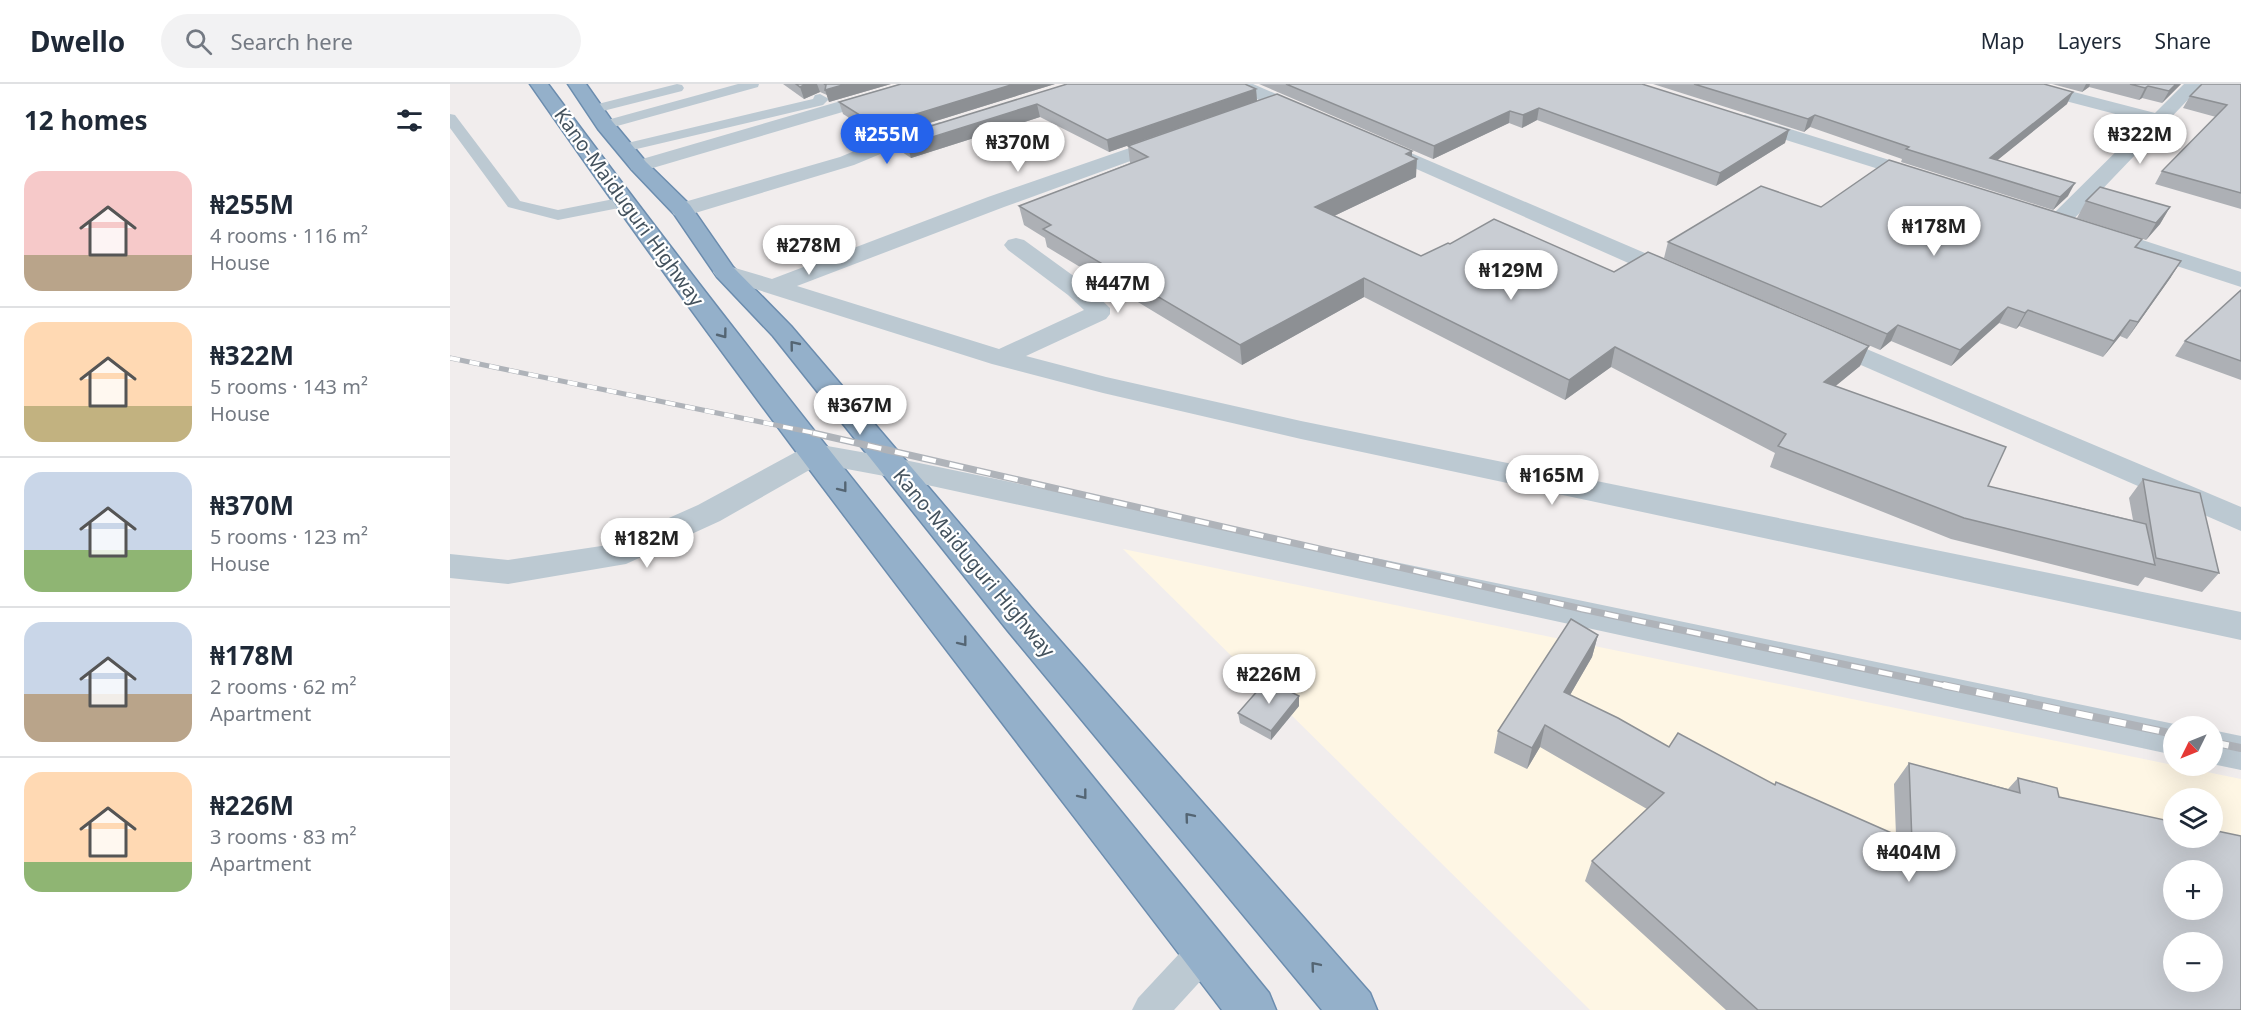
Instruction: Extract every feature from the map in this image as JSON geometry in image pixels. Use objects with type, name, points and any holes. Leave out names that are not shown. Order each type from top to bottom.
[{"type":"highway","name":"Kano-Maiduguri Highway","points":[[540,84],[624,202],[794,428],[816,453],[1252,1010]]},
{"type":"highway","name":"Kano-Maiduguri Highway","points":[[608,126],[682,210],[725,272],[782,331],[1021,621],[1353,1010]]},
{"type":"street","points":[[608,126],[918,84]]},
{"type":"street","points":[[1238,84],[1268,106],[1344,130],[1694,283]]},
{"type":"street","points":[[2022,84],[2158,119]]},
{"type":"street","points":[[2060,220],[2194,84]]},
{"type":"street","points":[[1731,116],[1947,184]]},
{"type":"street","points":[[682,210],[847,161],[883,146],[960,122]]},
{"type":"street","points":[[773,287],[996,202],[1188,134]]},
{"type":"street","points":[[2037,213],[2241,280]]},
{"type":"street","points":[[1001,358],[1097,314],[1097,308],[1077,290],[1016,245]]},
{"type":"street","points":[[725,272],[1001,358],[1103,385],[1301,430],[2241,626]]},
{"type":"street","points":[[1804,330],[2241,520]]},
{"type":"street","points":[[450,566],[508,572],[614,556],[709,513],[816,453],[2163,737]]},
{"type":"street","points":[[2223,749],[2241,753]]},
{"type":"lane","points":[[608,126],[693,84]]},
{"type":"lane","points":[[608,126],[753,84]]},
{"type":"lane","points":[[608,126],[722,125],[818,102],[822,99],[820,98]]},
{"type":"lane","points":[[695,100],[722,125]]},
{"type":"lane","points":[[450,118],[514,204],[558,215],[624,202]]},
{"type":"lane","points":[[1150,1010],[1205,951]]},
{"type":"shaded area","points":[[1123,549],[2163,763],[2163,776],[2223,775],[2241,779],[2241,1010],[1590,1010]]},
{"type":"building","points":[[824,84],[846,84],[825,90],[826,85]]},
{"type":"building","points":[[901,84],[1014,84],[877,126],[839,102]]},
{"type":"building","points":[[1067,84],[1245,84],[1256,89],[1107,140],[1037,104],[907,145],[895,137]]},
{"type":"building","points":[[1286,84],[1642,84],[1789,130],[1720,173],[1539,108],[1523,115],[1510,111],[1434,146]]},
{"type":"building","points":[[1694,84],[2044,84],[2073,92],[1990,158],[2075,183],[2060,197],[1906,149],[1909,147],[1815,115],[1808,119]]},
{"type":"building","points":[[2130,84],[2176,84],[2169,91]]},
{"type":"building","points":[[2202,84],[2241,84],[2241,193],[2162,171],[2227,105],[2190,96]]},
{"type":"building","points":[[1277,94],[1412,151],[1406,154],[1417,159],[1315,207],[1421,256],[1450,244],[1494,219],[1614,272],[1648,252],[1869,346],[1824,382],[2006,447],[1988,486],[2146,524],[2155,565],[1964,518],[1778,446],[1786,434],[1615,347],[1569,380],[1364,278],[1240,345],[1043,229],[1051,225],[1019,206],[1148,157],[1128,146]]},
{"type":"building","points":[[1889,160],[2142,239],[2135,247],[2181,261],[2138,322],[2130,320],[2114,341],[2028,310],[2025,313],[2008,307],[1960,350],[1898,325],[1887,334],[1668,242],[1761,186],[1821,207]]},
{"type":"building","points":[[2100,187],[2170,207],[2156,223],[2086,201]]},
{"type":"building","points":[[2241,290],[2241,361],[2185,341]]},
{"type":"building","points":[[2143,479],[2200,493],[2219,573],[2156,558]]},
{"type":"building","points":[[1571,619],[1598,635],[1564,692],[1618,718],[1669,747],[1678,733],[1775,785],[1776,782],[1912,842],[1909,763],[2020,793],[2018,778],[2057,788],[2059,797],[2163,820],[2163,848],[2223,848],[2223,832],[2241,836],[2241,1010],[1758,1010],[1592,861],[1664,793],[1545,725],[1532,748],[1498,731]]},
{"type":"building","points":[[1267,680],[1299,696],[1271,731],[1238,713]]},
{"type":"railway","points":[[450,358],[819,434]]},
{"type":"railway","points":[[813,433],[1582,609],[1951,687]]},
{"type":"railway","points":[[1943,685],[2163,732]]},
{"type":"railway","points":[[2223,744],[2241,748]]}]
